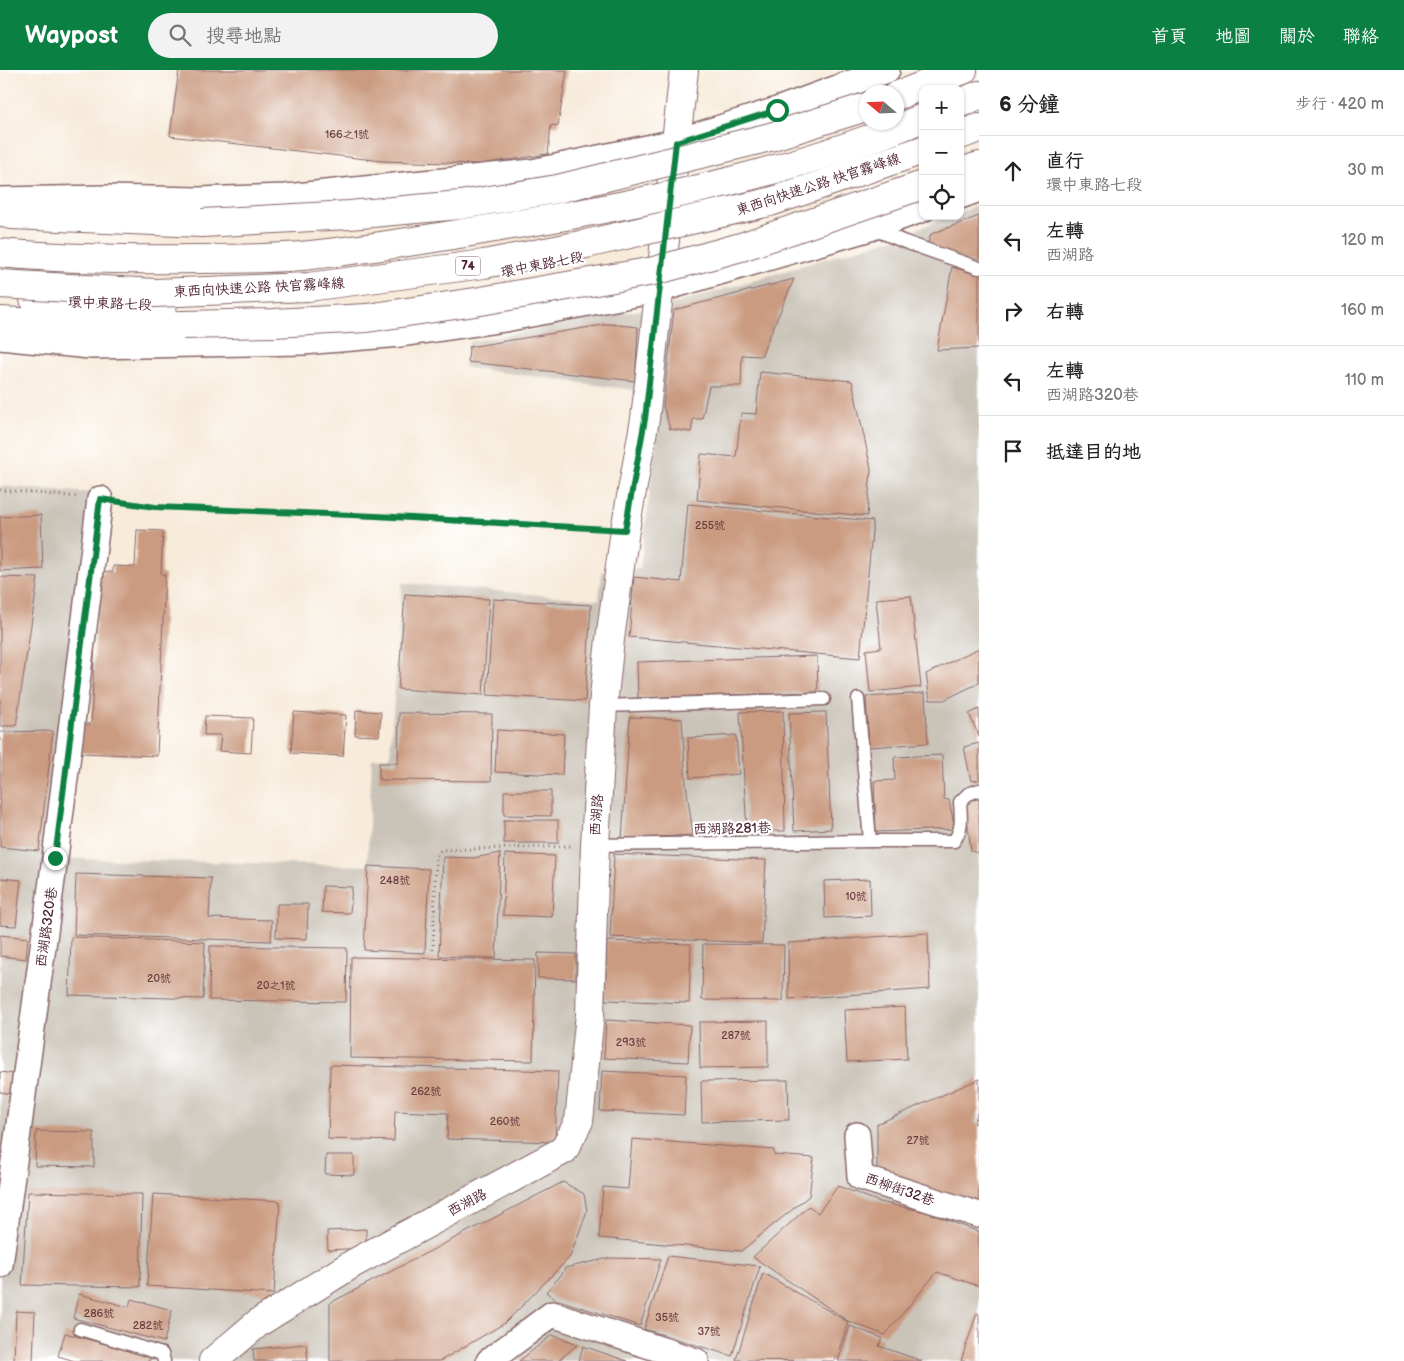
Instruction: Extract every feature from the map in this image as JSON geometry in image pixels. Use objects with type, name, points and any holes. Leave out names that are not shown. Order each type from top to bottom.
[{"type":"main road","name":"西湖路","points":[[213,1361],[258,1323],[354,1263],[564,1150],[578,1121],[590,1014],[594,845],[603,706],[625,530],[645,419],[684,70]]},
{"type":"main road","points":[[904,93],[963,70]]},
{"type":"main road","points":[[964,92],[979,86]]},
{"type":"main road","points":[[964,101],[979,95]]},
{"type":"main road","points":[[0,212],[12,215],[202,223],[349,215],[460,204],[557,189],[770,138],[859,109]]},
{"type":"main road","points":[[904,118],[919,112]]},
{"type":"main road","name":"東西向快速公路 快官霧峰線","points":[[0,252],[138,260],[226,259],[310,255],[428,239],[577,214],[717,184],[803,160],[919,120]]},
{"type":"main road","points":[[964,134],[979,128]]},
{"type":"main road","points":[[0,242],[76,248],[310,248],[490,222],[576,206],[802,154],[870,130]]},
{"type":"main road","points":[[964,144],[979,138]]},
{"type":"main road","name":"東西向快速公路 快官霧峰線","points":[[0,284],[155,293],[308,287],[484,264],[595,242],[770,202],[919,151]]},
{"type":"main road","name":"環中東路七段","points":[[0,296],[111,305],[246,302],[485,274],[588,255],[771,211],[919,161]]},
{"type":"main road","points":[[964,171],[979,166]]},
{"type":"main road","points":[[0,321],[118,326],[274,323],[368,318],[475,302],[654,271],[741,247],[919,186]]},
{"type":"street","points":[[0,200],[104,198],[199,200],[286,197],[532,172],[676,142],[777,110],[887,70]]},
{"type":"street","points":[[964,195],[979,189]]},
{"type":"street","points":[[0,337],[90,346],[302,342],[401,334],[505,319],[661,289],[870,228],[919,210]]},
{"type":"street","name":"西湖路320巷","points":[[0,1265],[100,499]]},
{"type":"street","name":"西柳街32巷","points":[[856,1135],[860,1177],[979,1215]]},
{"type":"street","points":[[489,1361],[552,1314],[696,1361]]},
{"type":"lane","points":[[870,228],[979,268]]},
{"type":"lane","points":[[603,706],[824,699]]},
{"type":"lane","points":[[858,699],[870,841]]},
{"type":"lane","name":"西湖路281巷","points":[[594,845],[954,841],[960,832],[960,802],[968,794],[979,790]]},
{"type":"lane","points":[[80,1329],[162,1354],[164,1361]]},
{"type":"path","points":[[0,490],[100,499],[155,507],[376,516],[625,530]]},
{"type":"path","points":[[433,950],[436,856],[441,850],[594,845]]},
{"type":"shaded area","points":[[979,205],[979,1361],[0,1361],[0,486],[93,493],[44,858],[367,866],[372,759],[390,756],[402,583],[599,600],[602,571],[640,569],[662,394],[464,367],[469,342],[678,303],[894,238],[940,220],[964,220],[964,211]]},
{"type":"building","points":[[179,70],[567,70],[558,126],[551,125],[548,154],[481,164],[382,161],[170,136]]},
{"type":"building","points":[[979,216],[979,265],[926,249],[931,234]]},
{"type":"building","points":[[952,267],[979,275],[979,348],[937,350]]},
{"type":"building","points":[[794,279],[761,356],[742,355],[741,386],[709,386],[702,419],[693,419],[691,432],[670,429],[663,406],[674,310]]},
{"type":"building","points":[[609,324],[638,327],[635,381],[468,362],[469,347]]},
{"type":"building","points":[[760,372],[852,381],[871,469],[867,516],[697,500],[701,454],[736,457],[741,413],[756,414]]},
{"type":"building","points":[[688,504],[873,521],[860,658],[629,637],[634,577],[681,582]]},
{"type":"building","points":[[41,515],[43,569],[0,571],[0,517]]},
{"type":"building","points":[[137,530],[163,531],[161,574],[165,575],[157,756],[81,753],[82,724],[91,724],[98,572],[113,572],[113,566],[135,567]]},
{"type":"building","points":[[0,577],[38,578],[16,726],[0,726]]},
{"type":"building","points":[[405,594],[489,599],[483,695],[398,689]]},
{"type":"building","points":[[911,596],[921,687],[870,692],[866,650],[881,648],[876,599]]},
{"type":"building","points":[[493,599],[591,605],[585,701],[487,695]]},
{"type":"building","points":[[979,648],[979,683],[944,700],[930,700],[926,674]]},
{"type":"building","points":[[817,656],[818,692],[638,698],[637,662]]},
{"type":"building","points":[[925,693],[928,743],[869,747],[866,697]]},
{"type":"building","points":[[979,709],[979,736],[969,714]]},
{"type":"building","points":[[356,710],[381,712],[379,736],[355,735]]},
{"type":"building","points":[[783,711],[785,831],[747,831],[740,712]]},
{"type":"building","points":[[294,712],[346,715],[343,756],[291,753]]},
{"type":"building","points":[[826,712],[831,829],[794,831],[789,713]]},
{"type":"building","points":[[399,713],[492,714],[491,781],[379,780],[379,763],[398,763]]},
{"type":"building","points":[[205,716],[253,718],[251,753],[219,751],[221,735],[204,735]]},
{"type":"building","points":[[630,717],[682,719],[686,784],[693,835],[622,839]]},
{"type":"building","points":[[497,730],[564,734],[562,775],[495,772]]},
{"type":"building","points":[[53,731],[39,851],[0,847],[0,732]]},
{"type":"building","points":[[736,735],[739,774],[690,778],[688,738]]},
{"type":"building","points":[[979,743],[979,780],[971,781],[964,747]]},
{"type":"building","points":[[942,755],[944,799],[949,800],[955,829],[876,832],[874,781],[895,780],[894,757]]},
{"type":"building","points":[[504,791],[551,791],[551,816],[504,815]]},
{"type":"building","points":[[979,799],[979,853],[971,851],[965,801]]},
{"type":"building","points":[[504,820],[558,820],[558,843],[504,843]]},
{"type":"building","points":[[500,853],[496,958],[439,956],[443,857],[473,858]]},
{"type":"building","points":[[505,854],[555,856],[552,917],[503,915]]},
{"type":"building","points":[[614,854],[766,860],[762,943],[610,937]]},
{"type":"building","points":[[368,866],[429,869],[425,953],[364,950]]},
{"type":"building","points":[[76,874],[211,878],[209,918],[272,920],[271,941],[74,935]]},
{"type":"building","points":[[0,878],[21,880],[16,926],[0,925]]},
{"type":"building","points":[[870,879],[871,916],[825,918],[824,881]]},
{"type":"building","points":[[323,886],[352,887],[350,913],[322,912]]},
{"type":"building","points":[[277,904],[308,904],[307,939],[276,938]]},
{"type":"building","points":[[928,933],[930,989],[789,999],[788,943]]},
{"type":"building","points":[[0,935],[28,938],[26,959],[0,956]]},
{"type":"building","points":[[71,937],[205,942],[203,999],[69,995]]},
{"type":"building","points":[[607,941],[691,944],[689,1003],[605,1000]]},
{"type":"building","points":[[703,944],[784,945],[783,1001],[702,1000]]},
{"type":"building","points":[[210,946],[347,948],[346,1002],[209,1000]]},
{"type":"building","points":[[538,953],[576,954],[576,979],[538,978]]},
{"type":"building","points":[[351,957],[535,960],[533,1061],[350,1058]]},
{"type":"building","points":[[905,1007],[907,1059],[847,1062],[844,1010]]},
{"type":"building","points":[[606,1020],[690,1025],[688,1062],[604,1058]]},
{"type":"building","points":[[768,1021],[768,1067],[700,1068],[699,1022]]},
{"type":"building","points":[[330,1065],[558,1071],[555,1142],[447,1139],[448,1113],[395,1111],[394,1141],[328,1139]]},
{"type":"building","points":[[602,1071],[686,1075],[684,1115],[600,1111]]},
{"type":"building","points":[[0,1072],[14,1074],[11,1094],[0,1092]]},
{"type":"building","points":[[979,1079],[979,1107],[974,1123],[979,1125],[979,1209],[877,1177],[877,1124]]},
{"type":"building","points":[[788,1080],[789,1120],[702,1122],[701,1081]]},
{"type":"building","points":[[36,1131],[94,1132],[94,1167],[35,1166]]},
{"type":"building","points":[[632,1139],[774,1150],[774,1155],[814,1158],[809,1196],[741,1251],[599,1238],[603,1187],[628,1189]]},
{"type":"building","points":[[326,1155],[354,1155],[354,1175],[325,1174]]},
{"type":"building","points":[[563,1182],[584,1194],[587,1211],[570,1257],[505,1323],[440,1361],[330,1361],[330,1303]]},
{"type":"building","points":[[838,1186],[880,1202],[926,1212],[979,1232],[979,1286],[937,1272],[885,1335],[848,1321],[753,1257],[809,1206],[818,1213]]},
{"type":"building","points":[[28,1192],[142,1194],[140,1287],[22,1285]]},
{"type":"building","points":[[153,1194],[280,1201],[274,1294],[147,1286]]},
{"type":"building","points":[[366,1229],[366,1248],[328,1250],[327,1231]]},
{"type":"building","points":[[668,1256],[760,1266],[732,1356],[644,1329]]},
{"type":"building","points":[[609,1258],[661,1259],[640,1326],[555,1299],[546,1292],[563,1273],[565,1268]]},
{"type":"building","points":[[763,1273],[848,1322],[835,1361],[736,1360]]},
{"type":"building","points":[[79,1294],[129,1307],[131,1299],[172,1310],[164,1342],[73,1318]]},
{"type":"building","points":[[16,1311],[35,1312],[33,1361],[14,1361]]},
{"type":"building","points":[[977,1313],[979,1314],[979,1361],[961,1361]]},
{"type":"building","points":[[850,1326],[882,1338],[879,1346],[922,1361],[838,1361]]},
{"type":"building","points":[[65,1333],[151,1357],[149,1361],[75,1361],[58,1356]]},
{"type":"building","points":[[552,1335],[578,1344],[558,1361],[519,1361]]},
{"type":"building","points":[[306,1344],[308,1361],[254,1361],[253,1349]]},
{"type":"building","points":[[583,1346],[627,1361],[579,1361]]},
{"type":"route","points":[[55,858],[100,499],[155,507],[376,516],[625,530],[645,419],[676,142],[777,110]]}]
